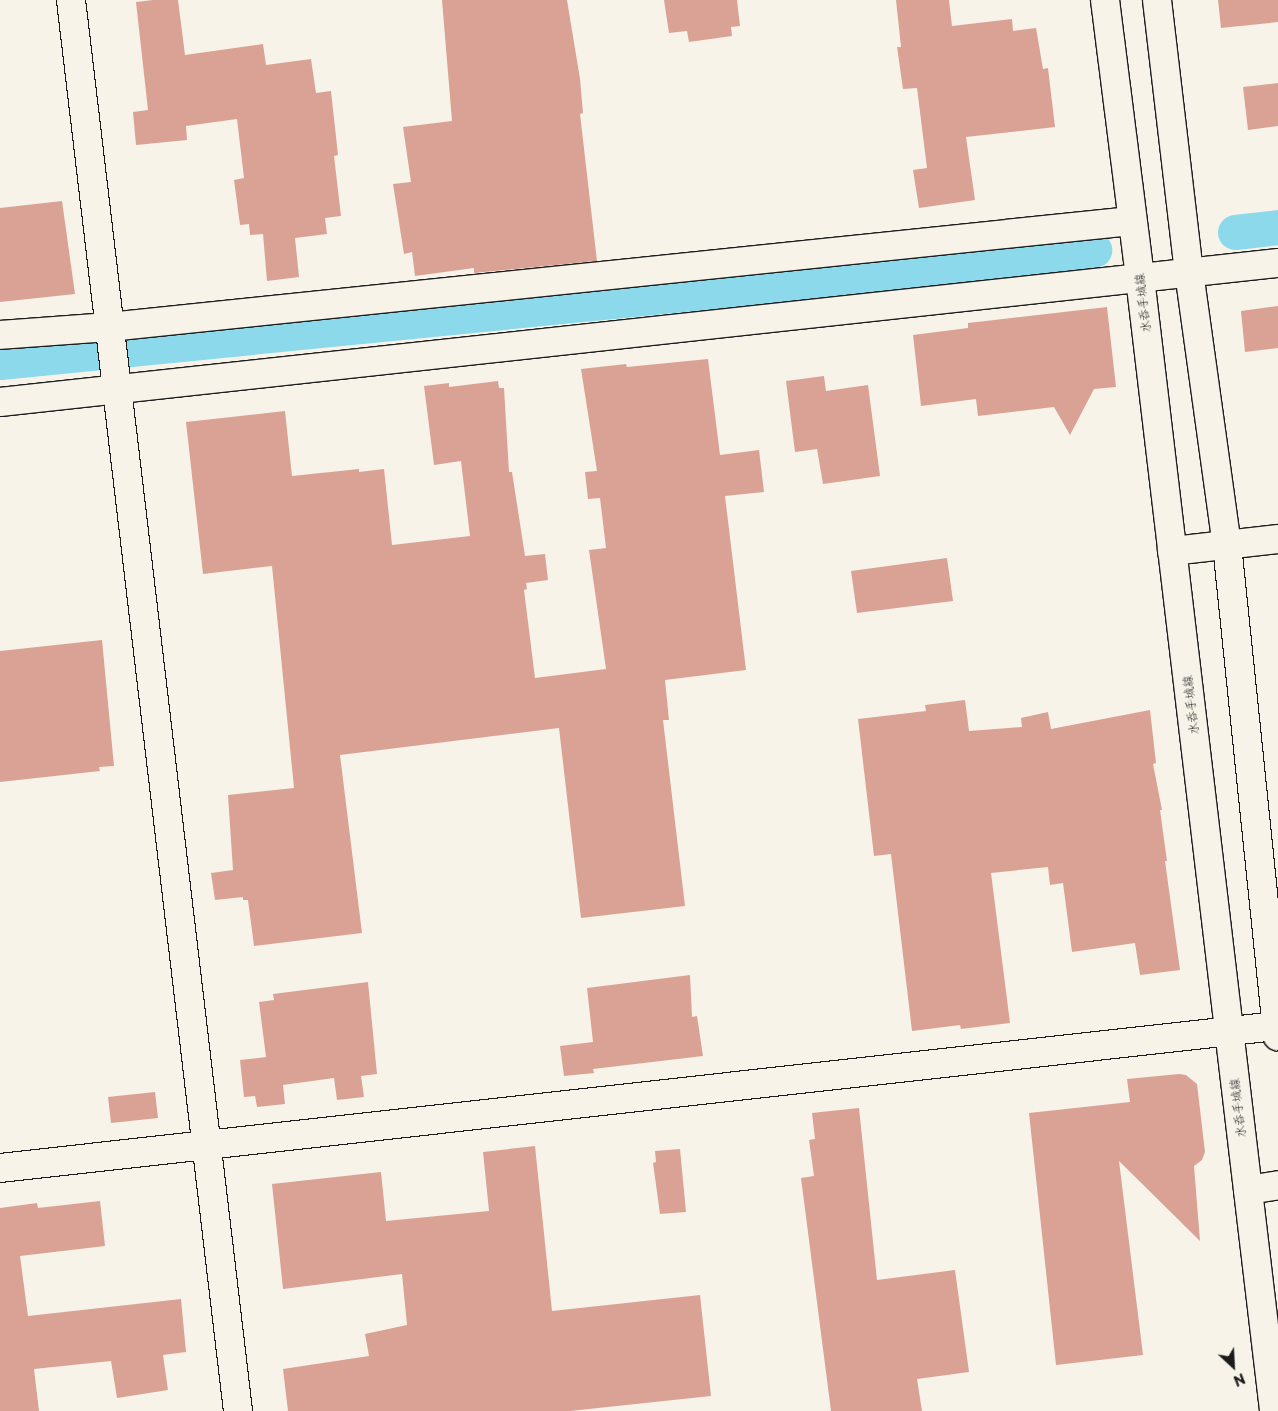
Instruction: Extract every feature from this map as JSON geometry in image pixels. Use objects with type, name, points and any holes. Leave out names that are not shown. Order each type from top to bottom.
[{"type":"street","points":[[71,0],[208,1144],[238,1411]]},
{"type":"street","name":"水呑手城線","points":[[1105,0],[1140,278],[1274,1411]]},
{"type":"street","points":[[0,1168],[1229,1031],[1277,1031],[1228,545],[1189,272],[1157,0]]},
{"type":"street","points":[[0,335],[110,332],[1132,221]]},
{"type":"street","points":[[0,402],[117,383],[1140,278],[1278,262]]},
{"type":"street","points":[[1172,551],[1278,539]]},
{"type":"street","points":[[1248,1190],[1278,1186]]},
{"type":"building","points":[[178,0],[185,55],[263,44],[266,65],[311,59],[316,93],[331,91],[338,155],[334,156],[341,216],[325,218],[327,234],[295,238],[299,277],[267,281],[263,234],[250,235],[249,224],[240,225],[234,180],[244,178],[237,119],[186,126],[187,140],[136,145],[133,112],[148,110],[136,2]]},
{"type":"building","points":[[442,0],[567,0],[580,79],[583,113],[580,114],[597,261],[474,273],[474,268],[415,276],[412,252],[404,254],[393,184],[411,182],[403,127],[452,121]]},
{"type":"building","points":[[664,0],[737,0],[740,26],[731,27],[732,36],[689,42],[687,31],[669,33]]},
{"type":"building","points":[[896,0],[949,0],[952,26],[1012,19],[1013,31],[1036,28],[1043,69],[1048,68],[1055,127],[966,137],[975,200],[919,208],[913,170],[927,168],[917,88],[903,89],[897,47],[901,47]]},
{"type":"building","points":[[1218,0],[1278,0],[1278,22],[1221,28]]},
{"type":"building","points":[[1278,83],[1278,126],[1248,130],[1243,87]]},
{"type":"building","points":[[62,201],[75,294],[0,302],[0,208]]},
{"type":"building","points":[[1278,306],[1278,348],[1245,352],[1241,311]]},
{"type":"building","points":[[1107,307],[1116,387],[1094,389],[1070,435],[1054,407],[978,416],[976,399],[921,406],[913,335],[968,328],[968,323]]},
{"type":"building","points":[[708,359],[720,455],[759,450],[764,492],[725,496],[746,670],[665,680],[669,720],[663,720],[685,906],[581,918],[559,728],[340,755],[362,933],[254,946],[248,900],[243,900],[243,897],[215,900],[211,873],[233,870],[228,795],[294,788],[272,566],[203,574],[186,422],[285,411],[292,476],[359,469],[359,472],[384,469],[392,545],[470,536],[461,461],[434,465],[424,386],[449,383],[449,387],[498,381],[499,388],[504,388],[509,472],[512,472],[525,556],[545,554],[548,580],[526,583],[527,589],[524,590],[535,678],[606,669],[589,550],[606,548],[600,498],[588,499],[585,472],[597,471],[581,369],[626,364],[627,367]]},
{"type":"building","points":[[824,376],[826,391],[868,385],[880,476],[823,484],[817,449],[795,452],[786,381]]},
{"type":"building","points":[[947,558],[953,601],[857,613],[851,571]]},
{"type":"building","points":[[102,640],[114,766],[99,767],[100,771],[0,782],[0,651]]},
{"type":"building","points":[[965,700],[969,731],[1022,727],[1021,718],[1048,712],[1051,729],[1150,710],[1156,763],[1153,764],[1162,810],[1160,810],[1167,861],[1165,861],[1180,970],[1140,975],[1135,943],[1072,952],[1063,883],[1050,885],[1048,867],[991,873],[1010,1023],[961,1029],[960,1025],[912,1031],[891,854],[874,856],[858,719],[926,711],[925,705]]},
{"type":"building","points":[[690,975],[692,1017],[697,1016],[703,1056],[593,1069],[594,1073],[564,1076],[560,1046],[593,1042],[587,988]]},
{"type":"building","points":[[368,982],[377,1074],[361,1076],[364,1097],[337,1100],[334,1078],[283,1085],[285,1104],[257,1107],[255,1096],[244,1097],[240,1060],[266,1057],[259,1002],[274,1000],[273,994]]},
{"type":"building","points":[[1186,1075],[1197,1084],[1205,1152],[1202,1160],[1194,1166],[1200,1241],[1119,1161],[1143,1355],[1056,1365],[1029,1113],[1130,1102],[1127,1079]]},
{"type":"building","points":[[155,1092],[158,1118],[111,1123],[108,1097]]},
{"type":"building","points":[[859,1108],[877,1280],[955,1270],[969,1372],[917,1379],[922,1411],[831,1411],[801,1178],[814,1176],[809,1140],[815,1139],[812,1113]]},
{"type":"building","points":[[535,1146],[552,1311],[700,1295],[711,1396],[570,1411],[288,1411],[283,1369],[369,1356],[365,1334],[407,1325],[402,1274],[283,1289],[272,1184],[381,1172],[386,1221],[489,1211],[483,1152]]},
{"type":"building","points":[[680,1149],[686,1212],[660,1214],[653,1163],[656,1162],[655,1151]]},
{"type":"building","points":[[100,1201],[105,1246],[20,1256],[28,1316],[181,1299],[186,1352],[163,1355],[168,1390],[117,1398],[111,1361],[34,1369],[39,1411],[0,1411],[0,1208],[37,1203],[38,1208]]},
{"type":"waterway","points":[[1235,232],[1278,227]]},
{"type":"waterway","points":[[0,362],[825,280],[1094,250]]}]
